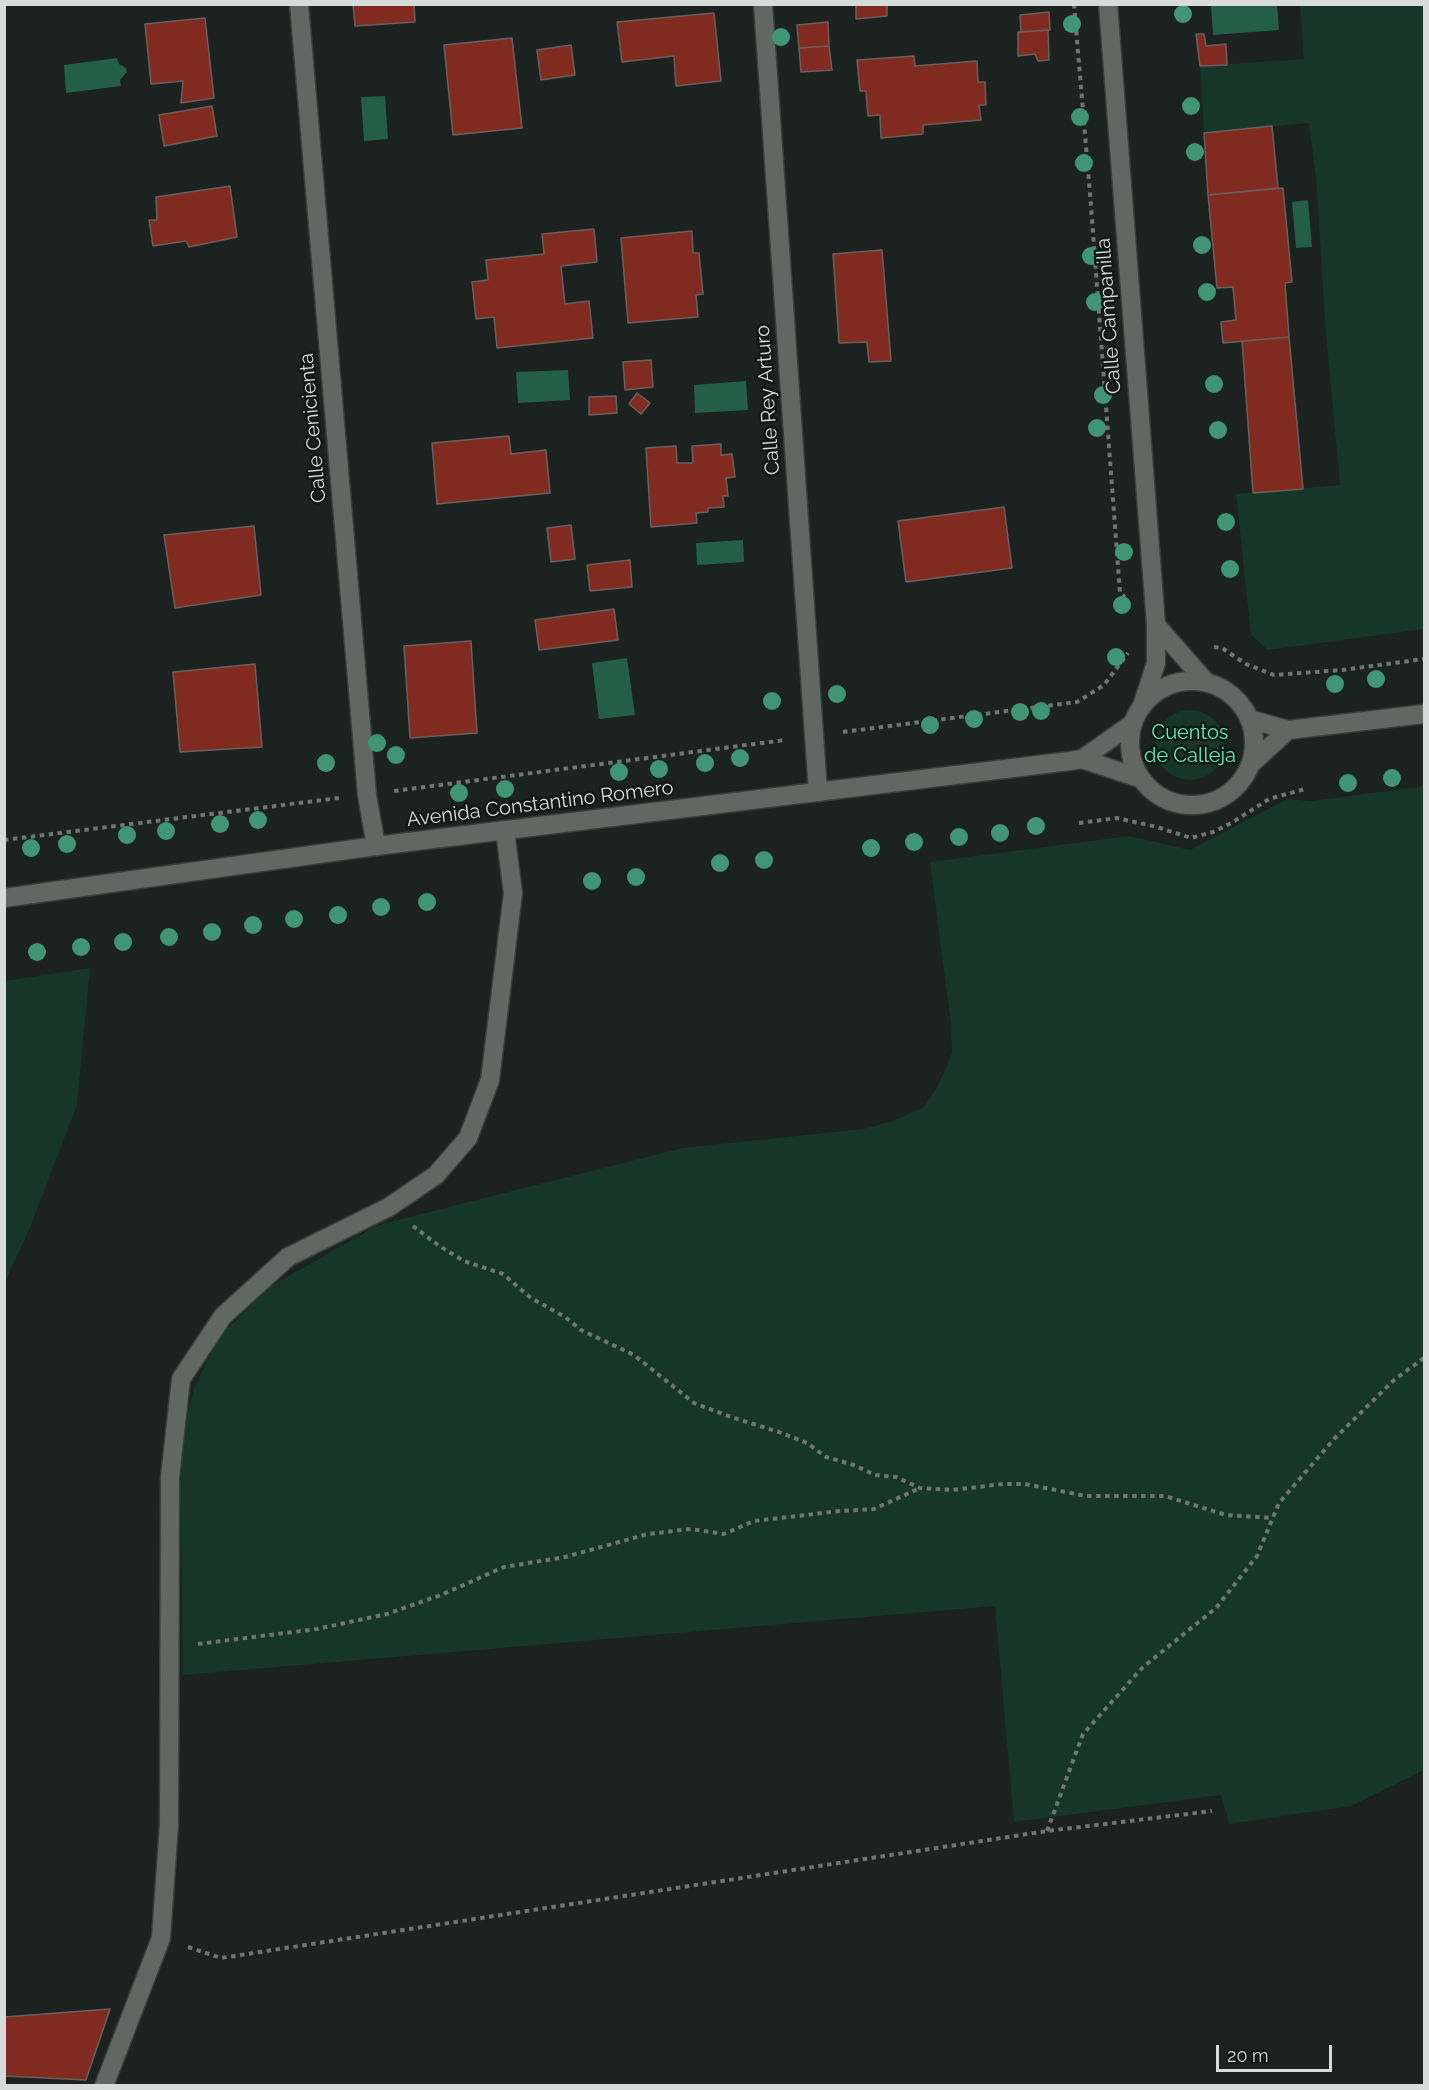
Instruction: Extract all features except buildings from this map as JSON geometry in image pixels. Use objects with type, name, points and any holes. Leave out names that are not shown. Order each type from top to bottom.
[{"type":"street","name":"Calle Cenicienta","points":[[299,4],[367,795],[376,846]]},
{"type":"street","name":"Calle Rey Arturo","points":[[763,4],[818,792]]},
{"type":"street","name":"Calle Campanilla","points":[[1108,4],[1156,625],[1165,646],[1206,682]]},
{"type":"street","points":[[1165,646],[1133,723],[1129,741],[1131,761],[1139,778],[1153,794],[1173,803],[1194,806],[1214,802],[1232,791],[1252,763],[1288,730]]},
{"type":"street","points":[[1142,706],[1152,695],[1164,688],[1185,681],[1206,682],[1226,691],[1242,706],[1250,719],[1254,737],[1252,763]]},
{"type":"street","points":[[1250,719],[1288,730],[1425,714]]},
{"type":"street","name":"Avenida Constantino Romero","points":[[1082,759],[1133,723]]},
{"type":"street","name":"Avenida Constantino Romero","points":[[4,898],[376,846],[1082,759],[1139,778]]},
{"type":"street","points":[[104,2085],[161,1938],[169,1824],[170,1477],[180,1379],[223,1316],[288,1257],[389,1207],[436,1175],[468,1138],[490,1080],[513,893],[506,831]]},
{"type":"path","points":[[4,840],[1077,702],[1104,685],[1123,657],[1131,651],[1191,642],[1222,648],[1246,664],[1274,675],[1342,670],[1425,659]]},
{"type":"path","points":[[1079,823],[1117,818],[1191,838],[1213,832],[1269,799],[1305,789]]},
{"type":"path","points":[[389,1207],[438,1245],[464,1261],[503,1274],[531,1298],[565,1317],[581,1330],[634,1355],[694,1403],[807,1443],[826,1457],[854,1465],[875,1475],[896,1477],[920,1488],[952,1490],[1025,1484],[1086,1496],[1165,1496],[1226,1515],[1273,1518]]},
{"type":"path","points":[[1047,1831],[1083,1734],[1143,1667],[1216,1608],[1257,1556],[1279,1503],[1334,1439],[1394,1380],[1425,1358]]},
{"type":"path","points":[[170,1647],[317,1629],[387,1614],[441,1595],[504,1567],[565,1557],[648,1534],[691,1529],[724,1534],[753,1521],[840,1510],[874,1509],[920,1488]]},
{"type":"path","points":[[161,1938],[222,1958],[1047,1831],[1212,1811]]},
{"type":"green space","points":[[1300,5],[1424,5],[1424,629],[1268,650],[1251,635],[1236,494],[1340,485],[1326,334],[1316,178],[1309,123],[1204,133],[1200,66],[1304,59]]},
{"type":"green space","name":"Cuentos de Calleja","points":[[1190,710],[1209,716],[1219,726],[1225,745],[1219,764],[1209,774],[1190,780],[1171,774],[1161,764],[1155,745],[1161,726],[1171,716]]},
{"type":"green space","points":[[1424,786],[1424,1770],[1351,1806],[1229,1824],[1221,1795],[1014,1822],[995,1606],[183,1675],[180,1449],[194,1388],[220,1336],[271,1286],[378,1225],[682,1148],[863,1129],[893,1121],[923,1108],[938,1086],[952,1053],[951,1024],[930,862],[1129,836],[1190,850],[1287,799],[1311,801]]},
{"type":"green space","points":[[90,968],[77,1105],[29,1230],[5,1282],[5,981]]},
{"type":"shaded area","points":[[1211,5],[1277,5],[1279,30],[1213,35]]},
{"type":"shaded area","points":[[117,58],[119,64],[126,68],[127,72],[120,80],[121,86],[66,93],[64,65]]},
{"type":"shaded area","points":[[385,96],[388,139],[364,141],[361,97]]},
{"type":"shaded area","points":[[1308,200],[1312,247],[1296,248],[1292,202]]},
{"type":"shaded area","points":[[568,370],[570,400],[518,403],[516,372]]},
{"type":"shaded area","points":[[746,381],[748,410],[695,413],[694,385]]},
{"type":"shaded area","points":[[743,540],[744,562],[697,565],[696,543]]},
{"type":"shaded area","points":[[627,658],[635,715],[599,719],[592,663]]}]
